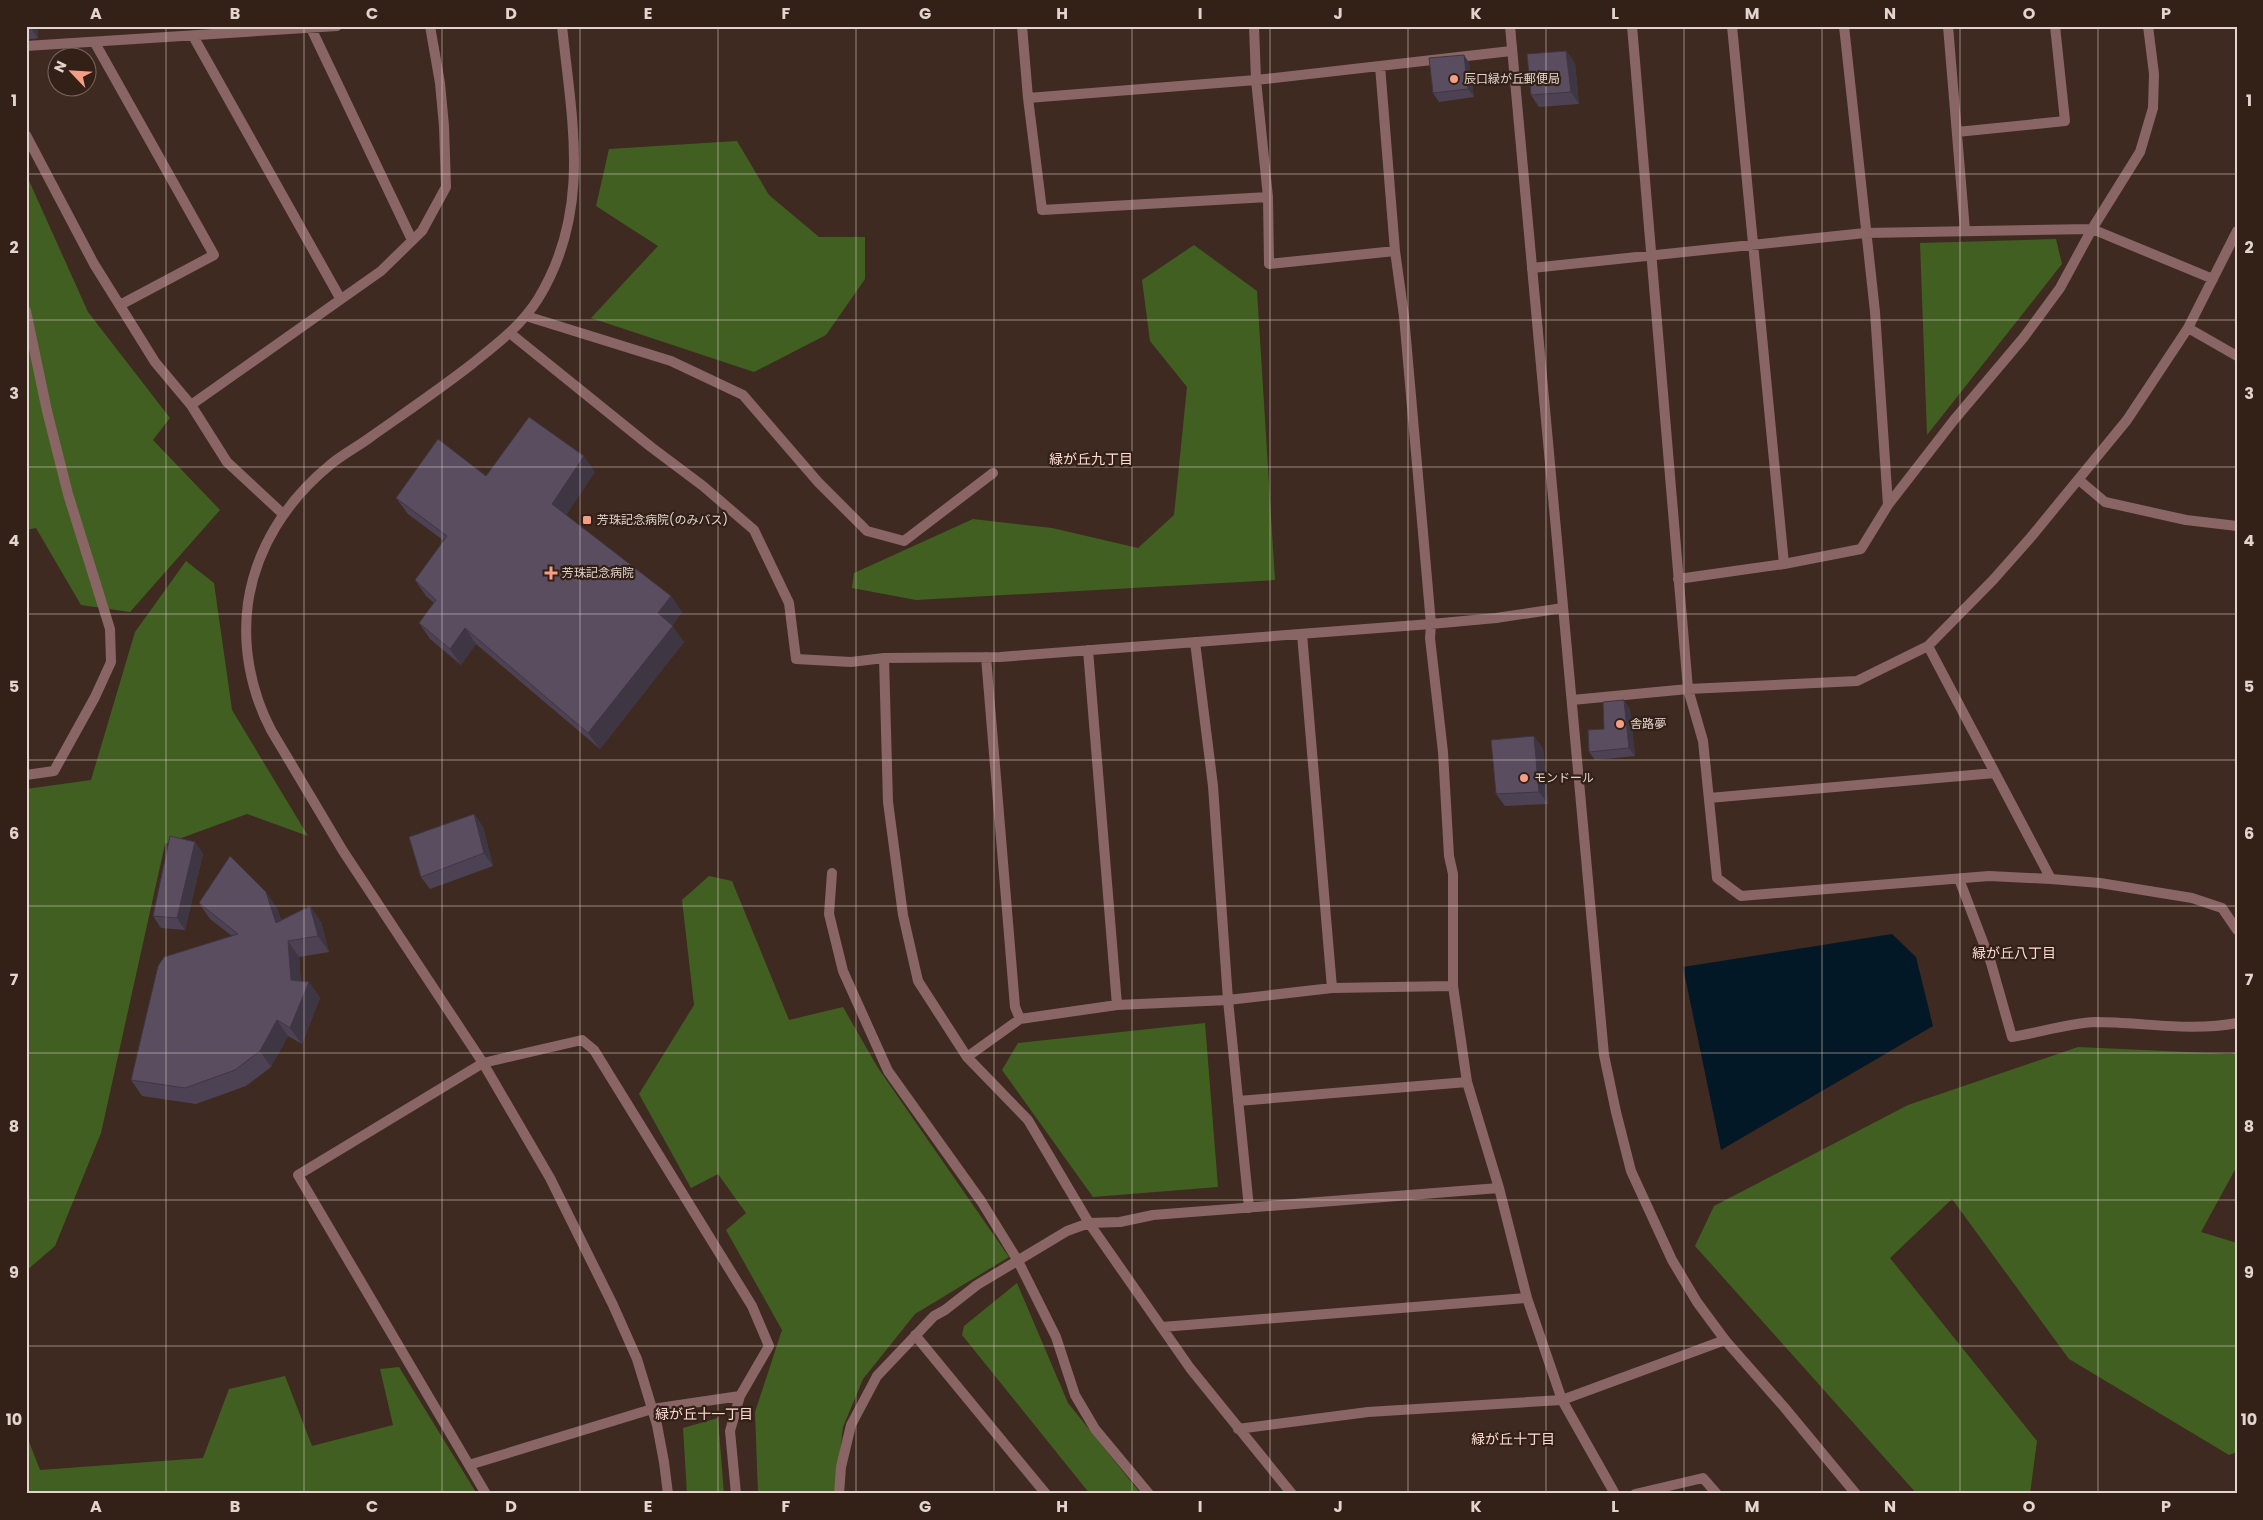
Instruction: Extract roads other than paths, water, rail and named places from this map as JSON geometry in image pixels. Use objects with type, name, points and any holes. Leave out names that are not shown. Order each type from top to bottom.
[{"type":"street","points":[[26,46],[337,26]]},
{"type":"street","points":[[191,405],[340,298],[381,271],[422,231],[446,187],[444,126],[440,83],[430,26]]},
{"type":"street","points":[[562,26],[574,164],[573,202],[564,245],[539,298],[511,334],[457,376],[331,464],[306,487],[283,514],[262,553],[251,581],[247,610],[246,640],[251,674],[261,711],[343,851],[483,1063],[550,1178],[613,1305],[637,1359],[652,1409],[664,1462],[668,1494]]},
{"type":"street","points":[[1022,26],[1028,98],[1042,210],[1268,197]]},
{"type":"street","points":[[1254,26],[1256,80],[1268,197],[1269,264],[1395,251]]},
{"type":"street","points":[[1510,26],[1604,1055],[1616,1112],[1631,1171],[1672,1260],[1697,1302],[1724,1340],[1778,1400],[1856,1494]]},
{"type":"street","points":[[1632,26],[1688,689],[1703,741],[1717,878],[1741,896],[1989,876],[2100,883],[2192,898],[2222,908],[2237,930]]},
{"type":"street","points":[[1732,26],[1784,564]]},
{"type":"street","points":[[1844,26],[1865,234],[1875,312],[1888,505]]},
{"type":"street","points":[[1948,26],[1965,232]]},
{"type":"street","points":[[1957,132],[2064,121],[2055,26]]},
{"type":"street","points":[[1678,579],[1784,564],[1860,549],[1888,505],[1954,420],[2024,337],[2055,295],[2092,229],[2140,152],[2153,108],[2154,74],[2148,26]]},
{"type":"street","points":[[310,27],[412,240]]},
{"type":"street","points":[[193,36],[340,298]]},
{"type":"street","points":[[95,43],[214,255],[120,305]]},
{"type":"street","points":[[1028,98],[1256,80],[1511,51]]},
{"type":"street","points":[[1380,66],[1395,251],[1404,316],[1431,624],[1430,638],[1443,752],[1449,856],[1453,874],[1453,986],[1466,1082],[1499,1188],[1527,1298],[1562,1400],[1615,1494]]},
{"type":"street","points":[[26,135],[94,264],[156,362],[191,405],[228,462],[283,514]]},
{"type":"street","points":[[1532,268],[1865,234],[2092,229],[2213,279]]},
{"type":"street","points":[[1572,700],[1688,689],[1857,681],[1928,646],[1993,580],[2079,480],[2127,420],[2188,328],[2237,231]]},
{"type":"street","points":[[26,311],[47,411],[68,494],[110,629],[111,662],[95,697],[54,771],[26,775]]},
{"type":"street","points":[[526,316],[671,361],[743,395],[818,482],[867,531],[904,541],[993,473]]},
{"type":"street","points":[[2188,328],[2237,356]]},
{"type":"street","points":[[511,334],[703,486],[754,530],[789,603],[796,659],[851,662],[884,658],[986,657],[1431,624],[1496,618],[1563,608]]},
{"type":"street","points":[[2079,480],[2105,502],[2186,520],[2237,526]]},
{"type":"street","points":[[1302,634],[1332,988]]},
{"type":"street","points":[[1195,642],[1213,786],[1228,1000],[1250,1208]]},
{"type":"street","points":[[1928,646],[2051,879]]},
{"type":"street","points":[[1088,650],[1117,1005]]},
{"type":"street","points":[[986,657],[1016,1007],[1020,1019]]},
{"type":"street","points":[[884,658],[888,802],[903,915],[918,981],[967,1057],[1028,1120],[1089,1223],[1190,1368],[1292,1494]]},
{"type":"street","points":[[1709,798],[1995,773]]},
{"type":"street","points":[[832,872],[829,914],[844,971],[888,1071],[981,1201],[1018,1261],[1056,1337],[1075,1396],[1094,1428],[1149,1494]]},
{"type":"street","points":[[1959,879],[1991,963],[2012,1037],[2093,1022],[2190,1027],[2216,1027],[2237,1023]]},
{"type":"street","points":[[967,1057],[1020,1019],[1117,1005],[1228,1000],[1332,988],[1453,986]]},
{"type":"street","points":[[486,1494],[298,1175],[483,1063],[582,1040],[594,1050],[752,1306],[768,1346],[740,1396],[730,1431],[736,1494]]},
{"type":"street","points":[[1238,1101],[1466,1082]]},
{"type":"street","points":[[839,1494],[841,1467],[851,1425],[877,1376],[934,1316],[945,1310],[977,1285],[1067,1231],[1089,1223],[1120,1222],[1154,1215],[1499,1188]]},
{"type":"street","points":[[1162,1327],[1527,1298]]},
{"type":"street","points":[[915,1335],[1046,1494]]},
{"type":"street","points":[[1238,1429],[1368,1412],[1562,1400],[1724,1340]]},
{"type":"street","points":[[469,1465],[652,1409],[740,1396]]},
{"type":"street","points":[[1635,1494],[1703,1478],[1717,1494]]},
{"type":"water","points":[[1892,934],[1916,957],[1933,1026],[1721,1150],[1683,967]]},
{"type":"place","name":"辰口緑が丘郵便局","points":[[1454,79]]},
{"type":"place","name":"芳珠記念病院(のみバス)","points":[[587,520]]},
{"type":"place","name":"芳珠記念病院","points":[[551,573]]},
{"type":"place","name":"舎路夢","points":[[1620,724]]},
{"type":"place","name":"モンドール","points":[[1524,778]]},
{"type":"district","name":"緑が丘九丁目","points":[[1091,459]]},
{"type":"district","name":"緑が丘八丁目","points":[[2014,953]]},
{"type":"district","name":"緑が丘十一丁目","points":[[704,1414]]},
{"type":"district","name":"緑が丘十丁目","points":[[1513,1439]]}]
